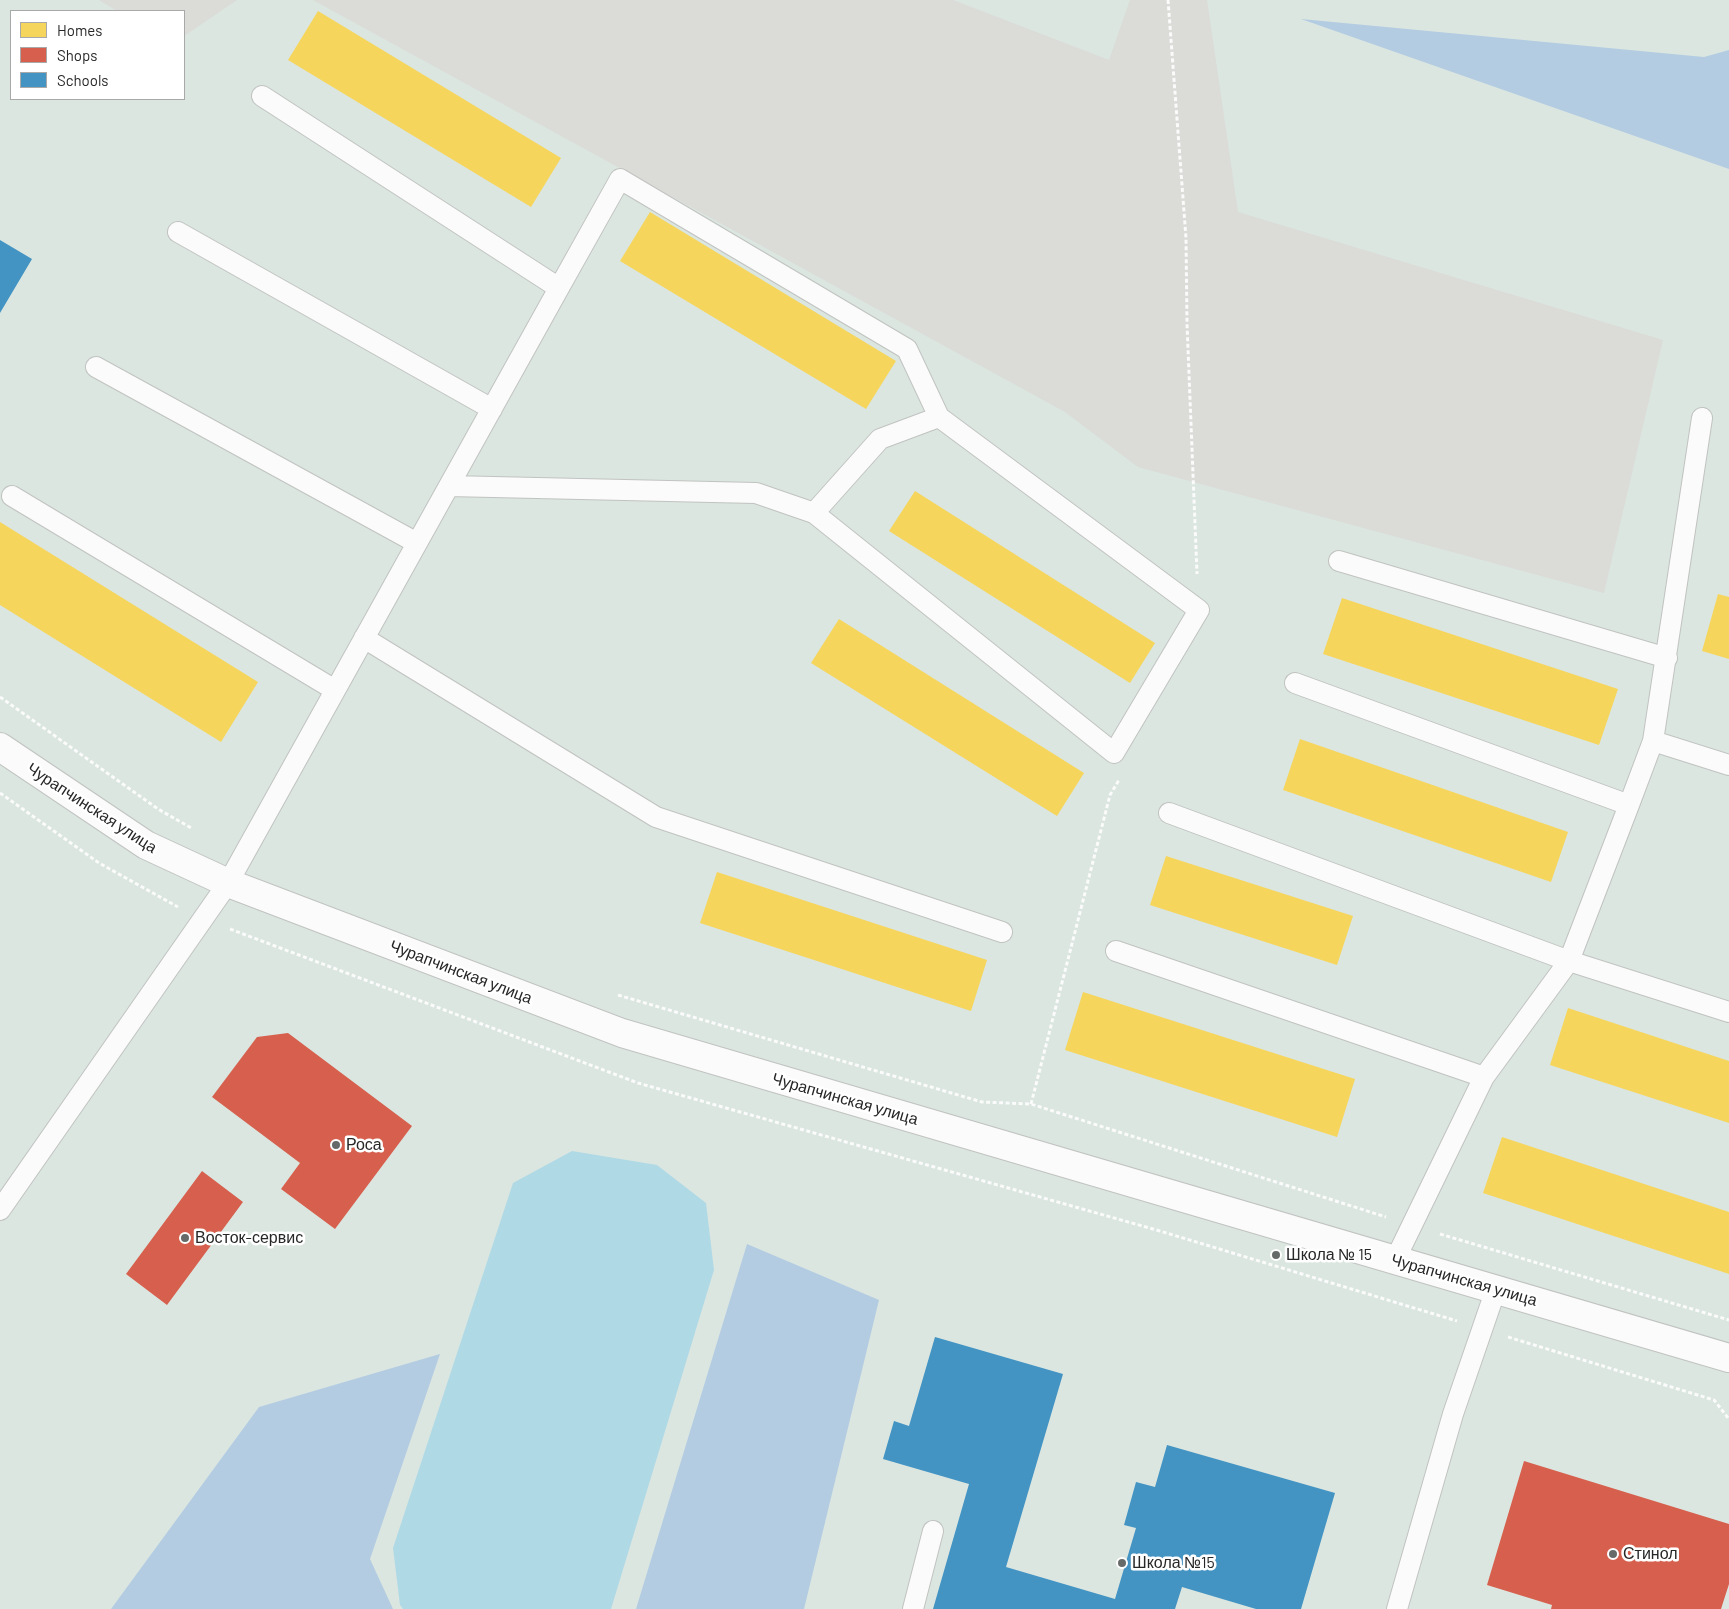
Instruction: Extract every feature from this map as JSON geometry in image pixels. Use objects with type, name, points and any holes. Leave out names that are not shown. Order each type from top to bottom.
[{"type":"street","name":"Чурапчинская улица","points":[[0,747],[146,845],[228,882],[622,1033],[1729,1358]]},
{"type":"lane","points":[[262,96],[559,288]]},
{"type":"lane","points":[[0,1210],[228,882],[620,179],[907,349],[939,418],[1199,610],[1114,753],[814,514],[756,493],[449,486]]},
{"type":"lane","points":[[178,232],[492,409]]},
{"type":"lane","points":[[96,367],[417,543]]},
{"type":"lane","points":[[814,514],[880,438],[939,418]]},
{"type":"lane","points":[[1395,1260],[1484,1076],[1569,961],[1630,805],[1652,741],[1667,658],[1702,418]]},
{"type":"lane","points":[[12,496],[335,690]]},
{"type":"lane","points":[[1339,561],[1667,658]]},
{"type":"lane","points":[[364,638],[656,817],[1002,932]]},
{"type":"lane","points":[[1295,683],[1630,805]]},
{"type":"lane","points":[[1652,741],[1729,765]]},
{"type":"lane","points":[[1169,813],[1569,961],[1729,1012]]},
{"type":"lane","points":[[1116,951],[1484,1076]]},
{"type":"lane","points":[[1397,1609],[1453,1414],[1496,1289]]},
{"type":"lane","points":[[912,1609],[933,1531]]},
{"type":"path","points":[[1168,0],[1186,238],[1187,324]]},
{"type":"path","points":[[0,697],[158,809],[200,833]]},
{"type":"path","points":[[609,992],[982,1102],[1031,1104],[1412,1226],[1729,1320]]},
{"type":"shaded area","points":[[99,0],[237,0],[185,35],[185,10],[115,10]]},
{"type":"shaded area","points":[[313,0],[953,0],[1109,60],[1130,0],[1207,0],[1238,212],[1663,340],[1604,593],[1138,467],[1065,412]]},
{"type":"shaded area","points":[[1301,19],[1704,57],[1729,50],[1729,169]]},
{"type":"shaded area","points":[[572,1151],[657,1165],[706,1203],[714,1270],[611,1609],[403,1609],[400,1605],[393,1548],[513,1183]]},
{"type":"shaded area","points":[[747,1244],[879,1300],[804,1609],[636,1609]]},
{"type":"shaded area","points":[[440,1354],[370,1559],[393,1609],[111,1609],[259,1407]]},
{"type":"building: Homes","points":[[318,11],[561,158],[531,207],[288,60]]},
{"type":"building: Homes","points":[[650,212],[896,361],[866,409],[620,261]]},
{"type":"building: Homes","points":[[915,491],[1155,643],[1130,683],[889,531]]},
{"type":"building: Homes","points":[[0,522],[258,682],[221,742],[0,605]]},
{"type":"building: Homes","points":[[1718,594],[1729,597],[1729,659],[1702,651]]},
{"type":"building: Homes","points":[[1342,598],[1618,689],[1599,745],[1323,654]]},
{"type":"building: Homes","points":[[839,619],[1084,773],[1057,816],[811,663]]},
{"type":"building: Homes","points":[[1300,739],[1568,832],[1551,882],[1283,790]]},
{"type":"building: Homes","points":[[1166,856],[1353,916],[1337,965],[1150,905]]},
{"type":"building: Homes","points":[[717,872],[987,960],[971,1011],[700,923]]},
{"type":"building: Homes","points":[[1083,992],[1355,1079],[1337,1137],[1065,1050]]},
{"type":"building: Homes","points":[[1568,1008],[1729,1061],[1729,1123],[1550,1065]]},
{"type":"building: Homes","points":[[1502,1137],[1729,1212],[1729,1274],[1483,1193]]},
{"type":"building: Shops","name":"Роса","points":[[288,1033],[412,1126],[335,1229],[281,1189],[300,1163],[212,1097],[257,1037]]},
{"type":"building: Shops","name":"Восток-сервис","points":[[202,1171],[243,1202],[167,1305],[126,1274]]},
{"type":"building: Shops","name":"Стинол","points":[[1524,1461],[1729,1524],[1729,1584],[1721,1609],[1551,1609],[1552,1605],[1487,1585]]},
{"type":"building: Schools","points":[[0,240],[32,259],[0,313]]},
{"type":"building: Schools","points":[[935,1337],[1063,1374],[1006,1567],[1115,1599],[1136,1528],[1124,1525],[1136,1482],[1155,1487],[1167,1445],[1335,1493],[1301,1609],[1256,1609],[1182,1587],[1175,1609],[933,1609],[969,1484],[883,1459],[894,1421],[909,1426]]},
{"type":"place","name":"Роса","points":[[336,1145]]},
{"type":"place","name":"Восток-сервис","points":[[185,1238]]},
{"type":"place","name":"Школа № 15","points":[[1276,1255]]},
{"type":"place","name":"Стинол","points":[[1613,1554]]},
{"type":"place","name":"Школа №15","points":[[1122,1563]]}]
